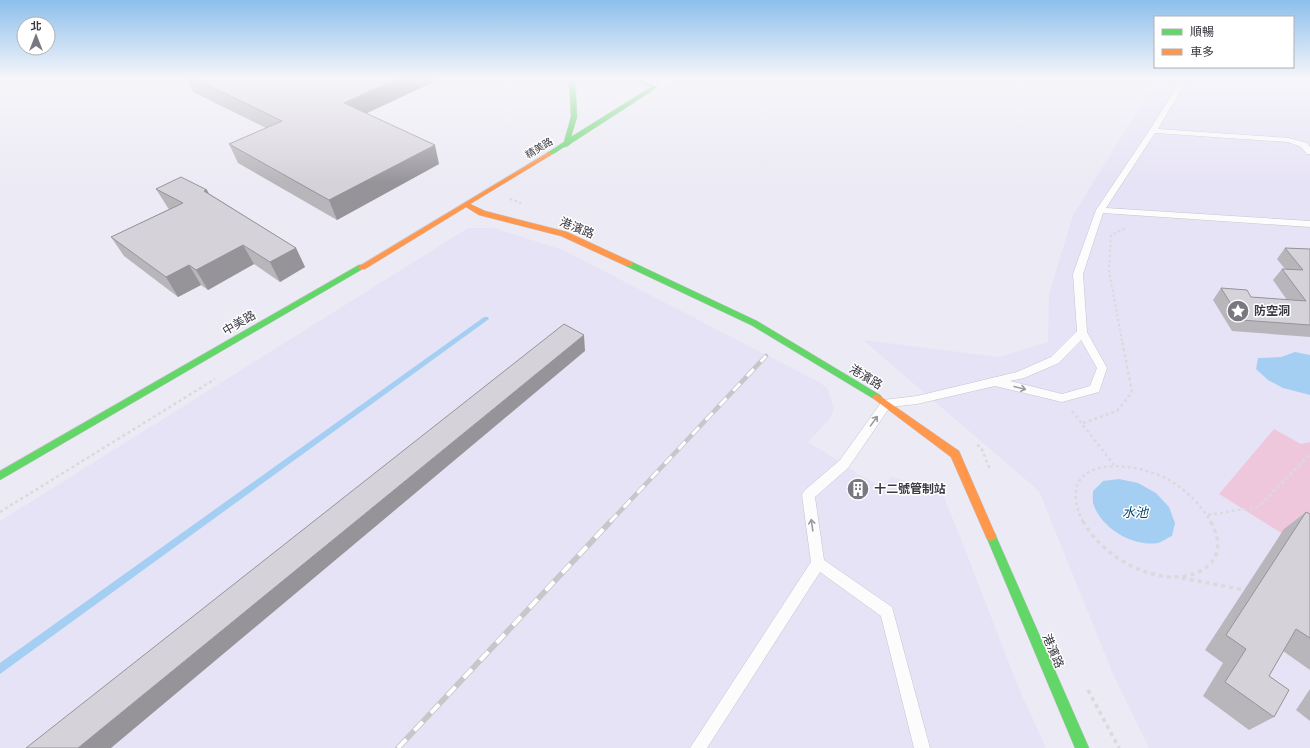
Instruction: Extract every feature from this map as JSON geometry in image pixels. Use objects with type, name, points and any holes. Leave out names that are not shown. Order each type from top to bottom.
[{"type":"main road","points":[[566,145],[574,113]]},
{"type":"main road","name":"精美路","points":[[491,190],[566,145],[615,113]]},
{"type":"main road","name":"中美路","points":[[0,476],[491,190]]},
{"type":"main road","name":"港濱路","points":[[466,205],[482,213],[564,234],[754,323],[887,403],[955,454],[1082,748]]},
{"type":"lane","points":[[995,382],[1062,398],[1095,389],[1102,368],[1082,332],[1078,274],[1100,210],[1164,113]]},
{"type":"lane","points":[[1153,131],[1290,140],[1304,145],[1310,152]]},
{"type":"lane","points":[[1100,210],[1310,224]]},
{"type":"lane","points":[[698,748],[818,563],[808,495],[844,464],[887,403],[917,400],[1020,375],[1055,360],[1082,332]]},
{"type":"lane","points":[[818,563],[887,612],[922,748]]},
{"type":"path","points":[[1083,424],[1117,411],[1132,392],[1109,272],[1112,235],[1129,227]]},
{"type":"path","points":[[1062,398],[1114,465]]},
{"type":"path","points":[[1208,515],[1258,507],[1310,454]]},
{"type":"path","points":[[1180,577],[1196,574],[1208,567],[1216,557],[1218,544],[1216,530],[1208,515],[1197,501],[1182,488],[1165,478],[1130,466],[1114,465],[1099,467],[1088,473],[1079,481],[1075,493],[1076,506],[1081,520],[1091,535],[1106,549],[1123,561],[1142,570],[1162,576],[1180,577],[1244,590]]},
{"type":"shaded area","points":[[1136,113],[1310,113],[1310,748],[1149,748],[1113,674],[1039,491],[863,340],[999,357],[1048,342],[1049,294],[1073,215]]},
{"type":"shaded area","points":[[468,228],[494,228],[563,250],[819,382],[828,389],[834,410],[829,420],[808,442],[858,474],[882,487],[891,477],[941,490],[1017,684],[1046,748],[0,748],[0,521]]},
{"type":"shaded area","points":[[1274,429],[1301,444],[1310,442],[1310,551],[1219,494]]},
{"type":"water","points":[[1295,352],[1310,355],[1310,395],[1283,388],[1268,380],[1256,369],[1258,358],[1281,357]]},
{"type":"water","name":"水池","points":[[1119,479],[1138,483],[1156,493],[1169,507],[1175,523],[1172,536],[1158,543],[1148,544],[1120,535],[1104,522],[1093,504],[1093,491],[1103,481]]},
{"type":"building","points":[[265,113],[365,113],[435,145],[329,200],[229,144],[282,121]]},
{"type":"building","points":[[181,177],[207,190],[204,191],[296,248],[270,262],[243,245],[196,270],[189,265],[166,277],[111,237],[183,203],[156,189]]},
{"type":"building","points":[[1285,248],[1310,249],[1310,325],[1241,320],[1221,288],[1247,290],[1251,297],[1306,301],[1282,269],[1303,270]]},
{"type":"building","points":[[564,324],[584,335],[78,748],[26,748]]},
{"type":"building","points":[[1306,512],[1310,514],[1310,638],[1296,629],[1269,676],[1289,690],[1274,717],[1225,682],[1246,649],[1226,635]]},
{"type":"waterway","points":[[0,669],[486,319]]},
{"type":"railway","points":[[610,522],[766,356]]},
{"type":"railway","points":[[398,748],[611,521]]},
{"type":"traffic: fast","points":[[566,145],[574,113]]},
{"type":"traffic: fast","points":[[549,154],[614,113]]},
{"type":"traffic: fast","points":[[629,264],[754,323],[877,397]]},
{"type":"traffic: fast","points":[[0,476],[362,267]]},
{"type":"traffic: fast","points":[[991,536],[1082,748]]},
{"type":"traffic: slow","points":[[362,267],[549,154]]},
{"type":"traffic: slow","points":[[466,205],[482,213],[564,234],[629,264]]},
{"type":"traffic: slow","points":[[877,397],[955,454],[991,536]]},
{"type":"place","name":"防空洞","points":[[1238,311]]},
{"type":"place","name":"十二號管制站","points":[[858,489]]}]
